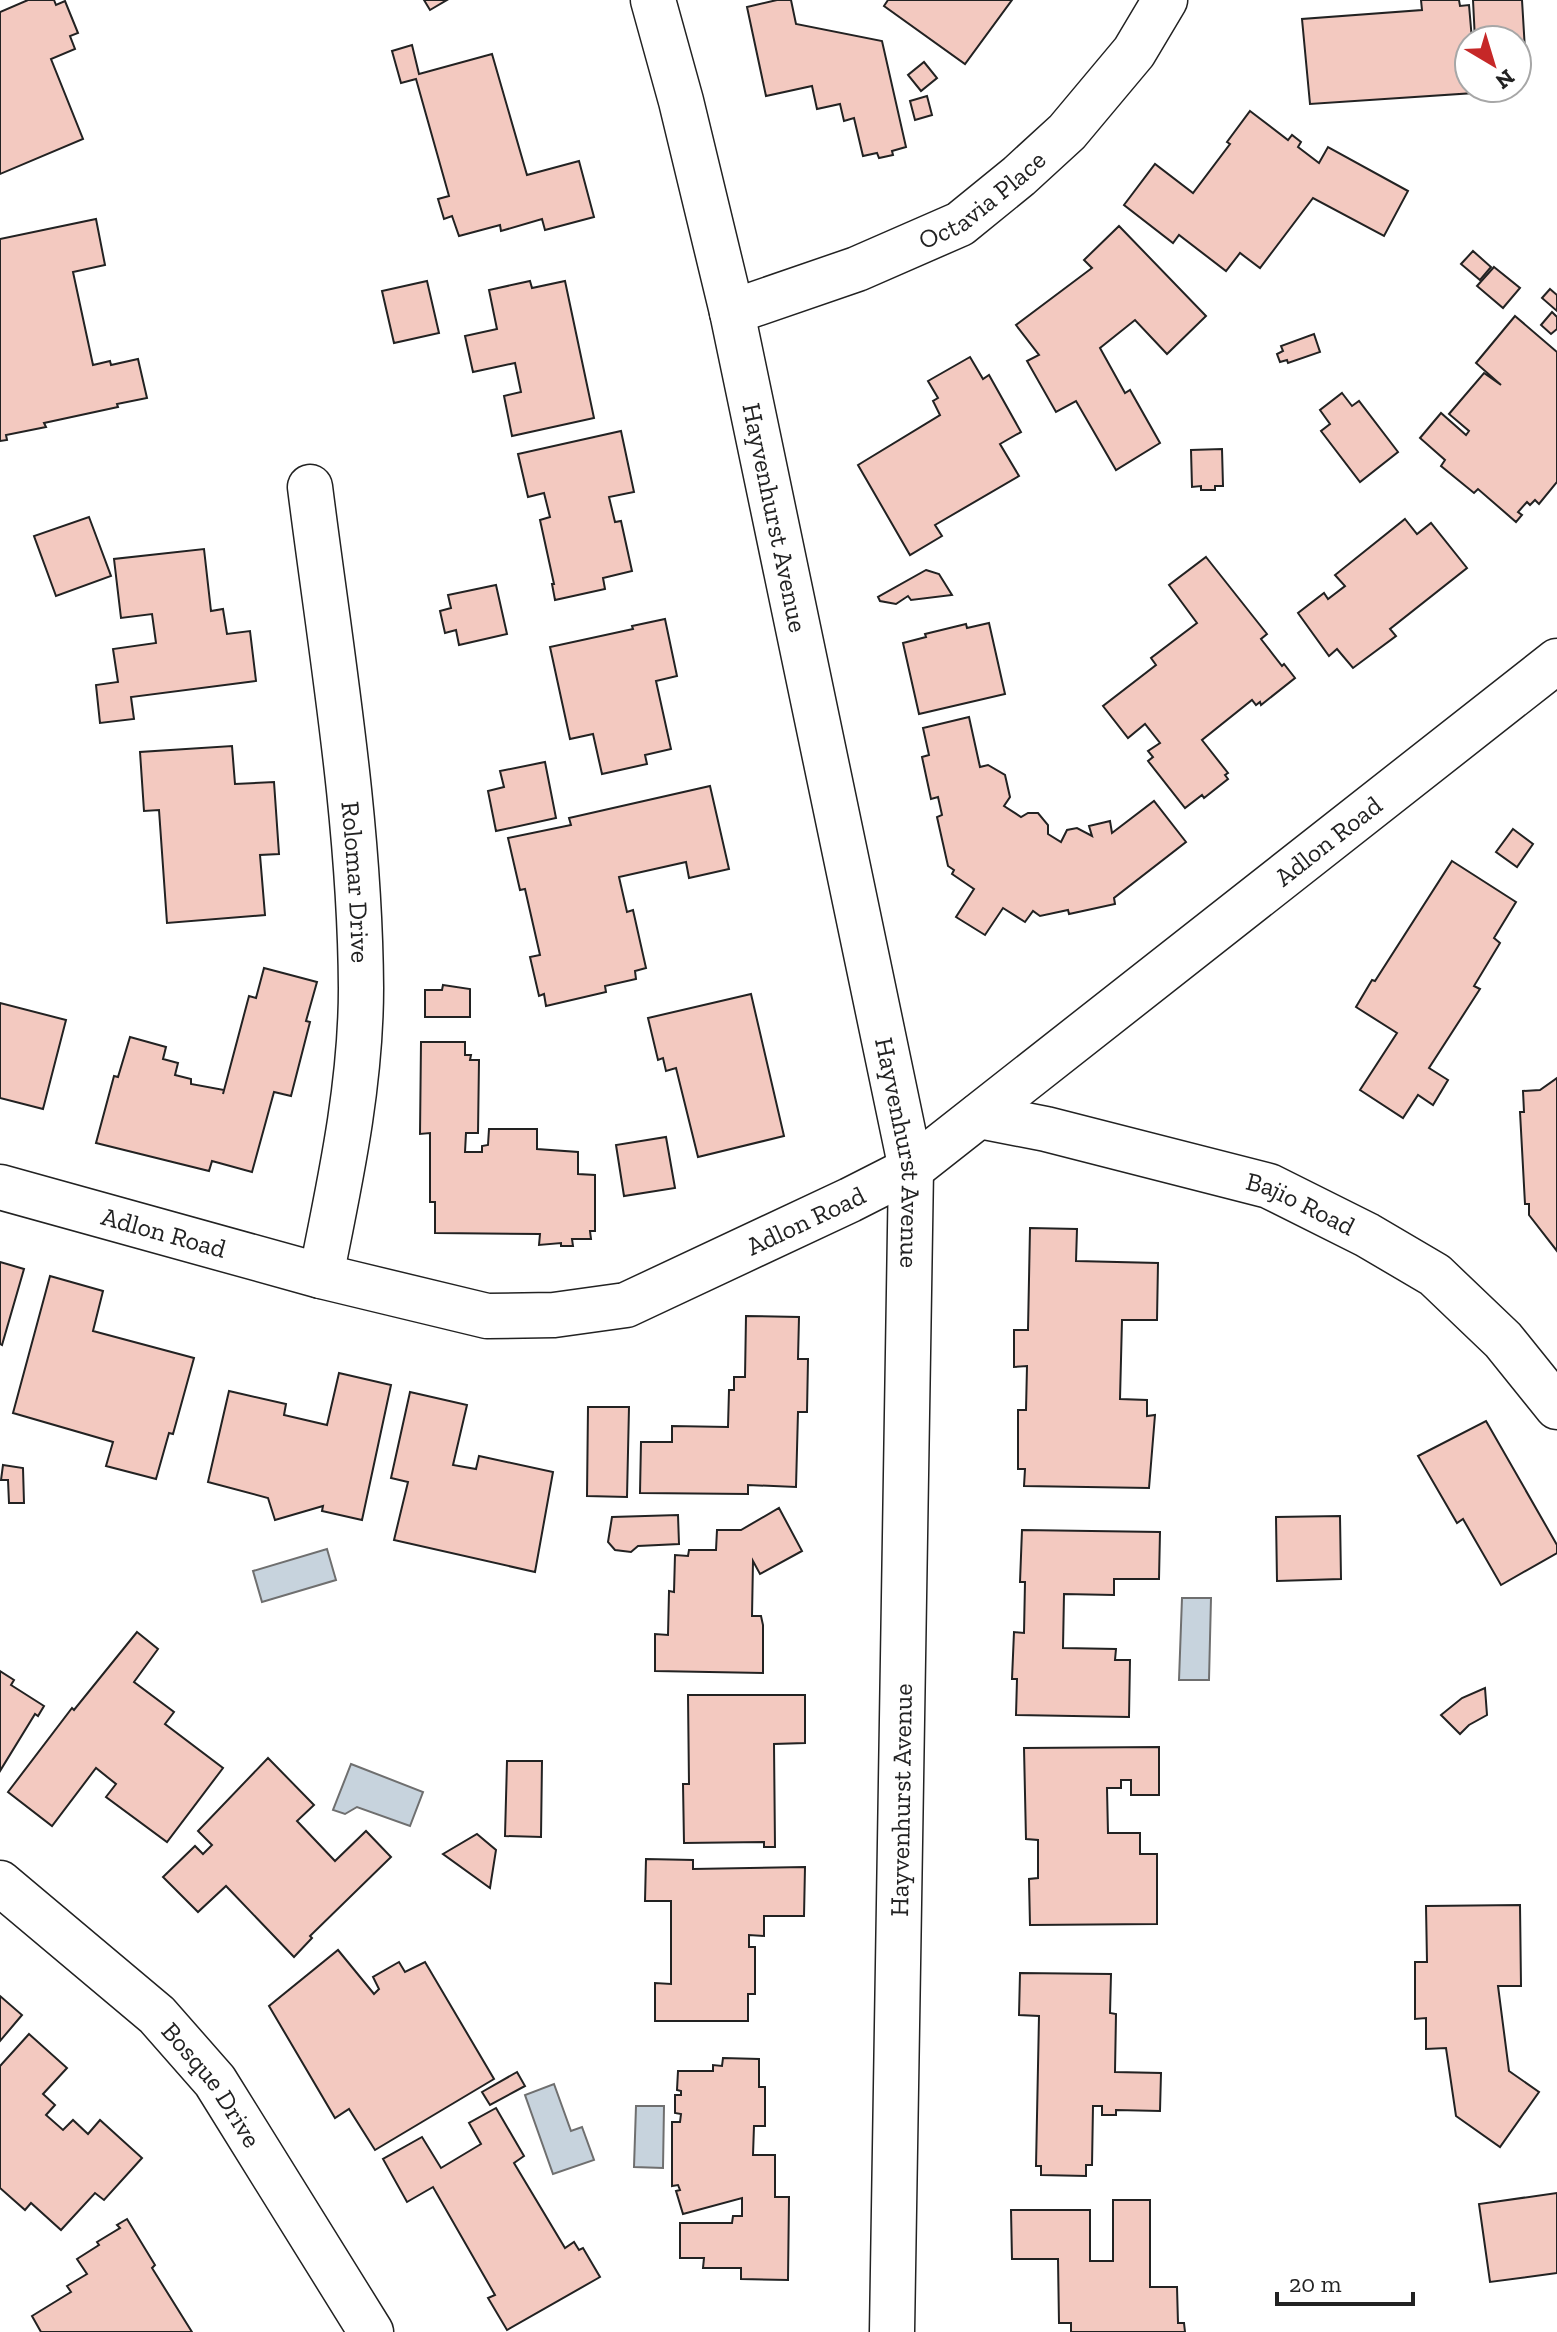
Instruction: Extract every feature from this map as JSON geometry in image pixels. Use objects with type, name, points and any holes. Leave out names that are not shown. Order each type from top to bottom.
[{"type":"street","name":"Hayvenhurst Avenue","points":[[653,0],[732,312],[911,1169],[892,2332]]},
{"type":"street","name":"Octavia Place","points":[[732,312],[857,269],[960,224],[1067,132],[1134,52],[1165,0]]},
{"type":"street","name":"Rolomar Drive","points":[[310,487],[356,853],[361,991],[352,1121],[321,1276]]},
{"type":"street","name":"Adlon Road","points":[[0,1187],[321,1276],[487,1316],[554,1315],[626,1305],[911,1169],[1557,661]]},
{"type":"street","name":"Bajio Road","points":[[979,1116],[1046,1129],[1269,1186],[1353,1228],[1435,1275],[1503,1340],[1557,1407]]},
{"type":"street","name":"Bosque Drive","points":[[0,1883],[157,2015],[215,2081],[371,2332]]},
{"type":"shaded area","points":[[327,1549],[336,1580],[262,1602],[253,1571]]},
{"type":"shaded area","points":[[1182,1598],[1211,1598],[1209,1680],[1179,1680]]},
{"type":"shaded area","points":[[351,1764],[423,1792],[410,1826],[357,1807],[345,1814],[333,1810]]},
{"type":"shaded area","points":[[554,2084],[571,2131],[582,2127],[594,2160],[553,2174],[525,2095]]},
{"type":"shaded area","points":[[636,2106],[664,2106],[663,2168],[634,2167]]},
{"type":"building","points":[[28,0],[54,0],[56,5],[65,1],[78,33],[70,36],[75,49],[51,59],[83,139],[0,174],[0,12]]},
{"type":"building","points":[[424,0],[447,0],[430,10]]},
{"type":"building","points":[[791,0],[796,24],[882,41],[906,147],[892,151],[893,155],[879,158],[877,153],[863,156],[854,118],[844,121],[840,104],[817,109],[812,86],[766,96],[747,7]]},
{"type":"building","points":[[888,0],[1012,0],[965,64],[884,6]]},
{"type":"building","points":[[1421,0],[1459,0],[1460,6],[1469,5],[1471,24],[1453,24],[1453,94],[1310,104],[1302,19],[1422,10]]},
{"type":"building","points":[[1473,0],[1522,0],[1523,24],[1474,24]]},
{"type":"building","points":[[412,45],[419,74],[492,54],[527,175],[579,161],[594,217],[545,230],[542,219],[501,231],[500,225],[459,236],[452,216],[444,219],[438,199],[449,196],[416,79],[401,83],[392,51]]},
{"type":"building","points":[[924,62],[937,78],[921,91],[908,75]]},
{"type":"building","points":[[927,96],[932,115],[915,120],[910,101]]},
{"type":"building","points":[[1250,111],[1288,140],[1292,135],[1301,142],[1298,147],[1319,163],[1328,147],[1408,191],[1384,236],[1313,198],[1260,268],[1240,253],[1226,271],[1179,235],[1173,243],[1124,205],[1155,164],[1193,193],[1230,144],[1227,142]]},
{"type":"building","points":[[96,219],[105,265],[73,272],[93,365],[138,359],[147,398],[44,423],[46,427],[6,435],[7,440],[0,441],[0,239]]},
{"type":"building","points":[[1119,226],[1206,316],[1167,354],[1135,320],[1100,348],[1125,393],[1130,390],[1160,443],[1116,470],[1076,401],[1056,412],[1027,361],[1039,355],[1016,325],[1092,268],[1084,260]]},
{"type":"building","points":[[1473,251],[1491,267],[1480,280],[1461,264]]},
{"type":"building","points":[[1494,267],[1520,288],[1503,308],[1477,286]]},
{"type":"building","points":[[427,281],[439,333],[394,343],[382,291]]},
{"type":"building","points":[[530,281],[532,288],[565,281],[594,418],[512,436],[504,396],[521,392],[515,363],[473,372],[465,336],[497,329],[489,290]]},
{"type":"building","points":[[1550,289],[1557,295],[1557,311],[1542,298]]},
{"type":"building","points":[[1552,312],[1557,317],[1557,329],[1551,334],[1541,325]]},
{"type":"building","points":[[1515,316],[1557,352],[1557,482],[1539,504],[1535,500],[1530,505],[1527,502],[1518,512],[1522,515],[1516,522],[1478,489],[1474,493],[1441,466],[1445,460],[1420,438],[1441,413],[1466,435],[1469,431],[1449,414],[1484,373],[1501,385],[1476,363]]},
{"type":"building","points":[[1314,334],[1320,352],[1288,363],[1287,360],[1280,362],[1277,354],[1283,351],[1281,346]]},
{"type":"building","points":[[970,357],[983,379],[989,375],[1021,432],[1000,444],[1019,476],[935,525],[942,536],[910,555],[858,465],[940,415],[933,401],[938,398],[928,381]]},
{"type":"building","points":[[1342,393],[1352,406],[1359,401],[1398,452],[1360,482],[1321,431],[1330,424],[1320,410]]},
{"type":"building","points":[[621,431],[634,492],[609,497],[615,522],[621,521],[632,571],[603,578],[605,589],[555,600],[540,520],[550,517],[544,493],[528,497],[518,454]]},
{"type":"building","points":[[1222,449],[1223,486],[1215,486],[1215,490],[1192,487],[1191,450]]},
{"type":"building","points":[[89,517],[111,576],[56,596],[34,536]]},
{"type":"building","points":[[1405,519],[1417,534],[1431,523],[1467,568],[1390,629],[1396,636],[1353,668],[1337,649],[1329,656],[1298,613],[1324,593],[1328,599],[1345,586],[1335,575]]},
{"type":"building","points":[[204,549],[211,611],[223,609],[227,634],[250,631],[256,681],[131,697],[134,719],[100,723],[96,685],[118,682],[113,649],[156,643],[152,614],[121,618],[114,559]]},
{"type":"building","points":[[1206,557],[1267,634],[1261,639],[1295,678],[1261,705],[1260,702],[1256,705],[1252,700],[1202,740],[1228,773],[1225,775],[1228,779],[1185,808],[1148,761],[1153,757],[1148,751],[1160,743],[1145,724],[1128,738],[1103,706],[1156,665],[1151,658],[1197,623],[1169,585]]},
{"type":"building","points":[[926,570],[939,574],[952,595],[911,600],[908,596],[896,604],[880,601],[878,597]]},
{"type":"building","points":[[496,585],[507,634],[459,645],[456,630],[445,633],[440,611],[451,608],[448,595]]},
{"type":"building","points":[[665,619],[677,676],[656,681],[671,749],[645,755],[647,764],[602,774],[593,734],[570,739],[550,647]]},
{"type":"building","points":[[989,623],[1005,694],[919,714],[903,643],[966,624],[967,628]]},
{"type":"building","points":[[969,717],[980,767],[988,765],[1005,775],[1010,797],[1004,806],[1021,817],[1038,813],[1048,825],[1048,834],[1061,842],[1067,830],[1077,828],[1092,836],[1089,826],[1110,821],[1112,833],[1154,801],[1186,842],[1114,898],[1115,904],[1069,914],[1068,910],[1040,916],[1033,911],[1025,922],[1003,908],[985,935],[956,917],[974,889],[952,874],[954,870],[948,866],[937,817],[942,815],[938,797],[931,799],[922,757],[929,755],[923,728]]},
{"type":"building","points":[[232,746],[235,784],[274,782],[279,854],[260,855],[265,915],[167,923],[159,810],[144,811],[140,752]]},
{"type":"building","points":[[545,762],[556,818],[496,831],[488,791],[504,787],[500,771]]},
{"type":"building","points":[[710,786],[729,869],[689,878],[686,862],[619,877],[627,912],[633,910],[646,968],[635,971],[636,979],[605,986],[606,992],[546,1006],[544,994],[539,996],[530,957],[540,955],[525,889],[520,890],[508,838],[571,825],[569,818]]},
{"type":"building","points":[[1513,829],[1533,844],[1517,867],[1496,852]]},
{"type":"building","points":[[1452,861],[1516,902],[1494,938],[1500,943],[1474,986],[1480,989],[1429,1068],[1448,1080],[1433,1105],[1418,1095],[1403,1118],[1360,1090],[1397,1033],[1356,1007]]},
{"type":"building","points":[[264,968],[317,982],[291,1096],[274,1092],[252,1172],[212,1161],[209,1171],[96,1143],[114,1076],[118,1077],[130,1037],[166,1047],[163,1059],[178,1063],[175,1075],[191,1079],[191,1084],[224,1090],[223,1094],[249,996],[256,998]]},
{"type":"building","points":[[443,985],[470,989],[470,1017],[425,1017],[425,990],[442,990]]},
{"type":"building","points":[[751,994],[784,1136],[698,1157],[676,1068],[666,1071],[663,1058],[658,1060],[648,1018]]},
{"type":"building","points":[[0,1003],[66,1020],[43,1109],[0,1098]]},
{"type":"building","points":[[421,1042],[465,1042],[465,1055],[471,1055],[470,1060],[479,1060],[478,1133],[466,1133],[465,1152],[482,1152],[482,1146],[488,1145],[489,1129],[537,1129],[537,1149],[578,1152],[578,1174],[595,1175],[595,1231],[590,1231],[591,1239],[572,1239],[573,1246],[561,1246],[561,1243],[539,1245],[540,1234],[435,1233],[435,1202],[430,1202],[430,1133],[420,1134]]},
{"type":"building","points":[[1557,1078],[1557,1251],[1529,1215],[1529,1204],[1525,1204],[1520,1112],[1524,1112],[1523,1091],[1540,1090]]},
{"type":"building","points":[[666,1137],[675,1188],[624,1196],[616,1145]]},
{"type":"building","points":[[1030,1228],[1077,1229],[1076,1261],[1158,1263],[1157,1320],[1122,1320],[1120,1399],[1147,1400],[1147,1416],[1155,1415],[1149,1488],[1024,1486],[1025,1469],[1018,1469],[1018,1410],[1026,1410],[1027,1366],[1014,1367],[1014,1330],[1028,1330]]},
{"type":"building","points":[[0,1262],[24,1269],[2,1345],[0,1344]]},
{"type":"building","points":[[50,1276],[103,1291],[93,1331],[194,1358],[173,1434],[169,1433],[156,1479],[106,1466],[113,1442],[13,1413]]},
{"type":"building","points":[[746,1316],[799,1317],[798,1359],[808,1359],[807,1412],[798,1412],[796,1487],[748,1485],[748,1494],[640,1493],[641,1442],[672,1442],[672,1426],[728,1427],[729,1390],[734,1390],[734,1377],[745,1377]]},
{"type":"building","points":[[339,1373],[391,1385],[362,1520],[322,1511],[323,1506],[275,1520],[268,1498],[208,1482],[229,1391],[286,1404],[284,1415],[327,1425]]},
{"type":"building","points":[[410,1392],[467,1405],[453,1465],[476,1469],[479,1456],[553,1472],[535,1572],[394,1540],[408,1482],[391,1478]]},
{"type":"building","points":[[588,1407],[629,1407],[627,1497],[587,1496]]},
{"type":"building","points":[[1486,1421],[1557,1545],[1557,1553],[1501,1585],[1463,1519],[1457,1523],[1418,1456]]},
{"type":"building","points":[[3,1465],[23,1468],[24,1503],[9,1503],[8,1480],[1,1480]]},
{"type":"building","points":[[779,1508],[802,1551],[760,1574],[753,1561],[752,1616],[761,1616],[763,1625],[763,1673],[655,1671],[655,1634],[668,1635],[669,1591],[674,1592],[675,1555],[688,1556],[689,1550],[716,1550],[717,1530],[741,1530]]},
{"type":"building","points":[[678,1515],[679,1544],[638,1546],[631,1552],[615,1550],[608,1542],[612,1517]]},
{"type":"building","points":[[1340,1516],[1341,1579],[1277,1581],[1276,1517]]},
{"type":"building","points":[[1022,1530],[1160,1532],[1159,1579],[1114,1579],[1114,1595],[1064,1594],[1063,1648],[1116,1649],[1115,1660],[1130,1660],[1129,1717],[1016,1715],[1017,1679],[1012,1679],[1014,1632],[1024,1633],[1025,1582],[1020,1582]]},
{"type":"building","points":[[137,1632],[158,1649],[134,1682],[174,1712],[165,1724],[223,1768],[167,1842],[106,1797],[116,1784],[96,1768],[52,1826],[8,1792],[72,1708],[74,1710]]},
{"type":"building","points":[[0,1671],[14,1680],[11,1685],[44,1706],[38,1716],[35,1714],[0,1771]]},
{"type":"building","points":[[1485,1688],[1487,1715],[1460,1734],[1441,1715],[1462,1698]]},
{"type":"building","points":[[688,1695],[805,1695],[805,1743],[774,1744],[775,1847],[764,1847],[764,1842],[684,1843],[683,1784],[689,1784]]},
{"type":"building","points":[[1159,1747],[1159,1795],[1131,1795],[1131,1780],[1121,1780],[1121,1788],[1107,1788],[1108,1833],[1140,1833],[1140,1854],[1157,1854],[1157,1924],[1030,1925],[1029,1879],[1038,1878],[1038,1840],[1026,1839],[1024,1748]]},
{"type":"building","points":[[268,1758],[314,1805],[297,1821],[335,1861],[366,1831],[391,1857],[310,1936],[312,1938],[294,1957],[226,1886],[198,1912],[163,1877],[195,1846],[203,1854],[212,1845],[198,1831]]},
{"type":"building","points":[[507,1761],[542,1761],[541,1837],[505,1836]]},
{"type":"building","points":[[477,1834],[496,1850],[490,1888],[443,1854]]},
{"type":"building","points":[[646,1859],[693,1860],[693,1869],[805,1867],[804,1916],[764,1916],[764,1936],[749,1935],[749,1947],[755,1947],[755,1994],[748,1994],[748,2021],[655,2021],[655,1983],[671,1984],[671,1901],[645,1901]]},
{"type":"building","points":[[1520,1905],[1521,1986],[1498,1986],[1509,2071],[1539,2092],[1500,2147],[1456,2116],[1446,2048],[1426,2049],[1426,2018],[1415,2019],[1415,1962],[1427,1962],[1426,1906]]},
{"type":"building","points":[[338,1950],[374,1994],[379,1989],[373,1977],[399,1962],[405,1972],[425,1962],[494,2079],[375,2150],[349,2109],[335,2118],[269,2006]]},
{"type":"building","points":[[1020,1973],[1111,1974],[1110,2013],[1116,2014],[1115,2072],[1161,2073],[1160,2111],[1116,2110],[1116,2115],[1102,2115],[1102,2106],[1093,2106],[1092,2165],[1086,2165],[1086,2176],[1041,2175],[1041,2166],[1036,2166],[1039,2016],[1019,2015]]},
{"type":"building","points":[[0,1996],[22,2015],[0,2041]]},
{"type":"building","points":[[29,2034],[67,2068],[43,2094],[55,2105],[46,2115],[63,2130],[73,2120],[88,2134],[100,2120],[142,2158],[104,2200],[95,2193],[61,2230],[31,2203],[25,2210],[0,2188],[0,2066]]},
{"type":"building","points":[[723,2058],[759,2059],[759,2087],[765,2087],[765,2126],[754,2126],[753,2155],[775,2155],[775,2197],[789,2197],[788,2280],[741,2279],[741,2268],[703,2268],[704,2258],[680,2258],[680,2223],[732,2223],[733,2216],[742,2216],[742,2198],[683,2214],[676,2191],[680,2190],[678,2185],[672,2186],[672,2122],[680,2122],[681,2114],[675,2113],[675,2095],[681,2095],[681,2091],[677,2090],[678,2071],[713,2071],[713,2065],[722,2066]]},
{"type":"building","points":[[517,2072],[525,2086],[490,2105],[482,2092]]},
{"type":"building","points":[[496,2108],[524,2156],[514,2163],[565,2248],[574,2242],[579,2250],[583,2248],[600,2277],[507,2330],[488,2298],[495,2295],[433,2187],[407,2202],[383,2159],[422,2137],[441,2168],[481,2144],[469,2123]]},
{"type":"building","points":[[1557,2193],[1557,2273],[1490,2282],[1479,2204]]},
{"type":"building","points":[[1113,2200],[1150,2200],[1150,2287],[1177,2287],[1178,2323],[1184,2323],[1185,2332],[1071,2332],[1071,2323],[1059,2323],[1058,2259],[1012,2259],[1011,2210],[1090,2210],[1090,2261],[1113,2261]]},
{"type":"building","points":[[127,2219],[155,2265],[152,2268],[192,2332],[41,2332],[32,2316],[71,2292],[67,2286],[87,2274],[77,2259],[99,2245],[97,2242],[120,2228],[117,2225]]}]
